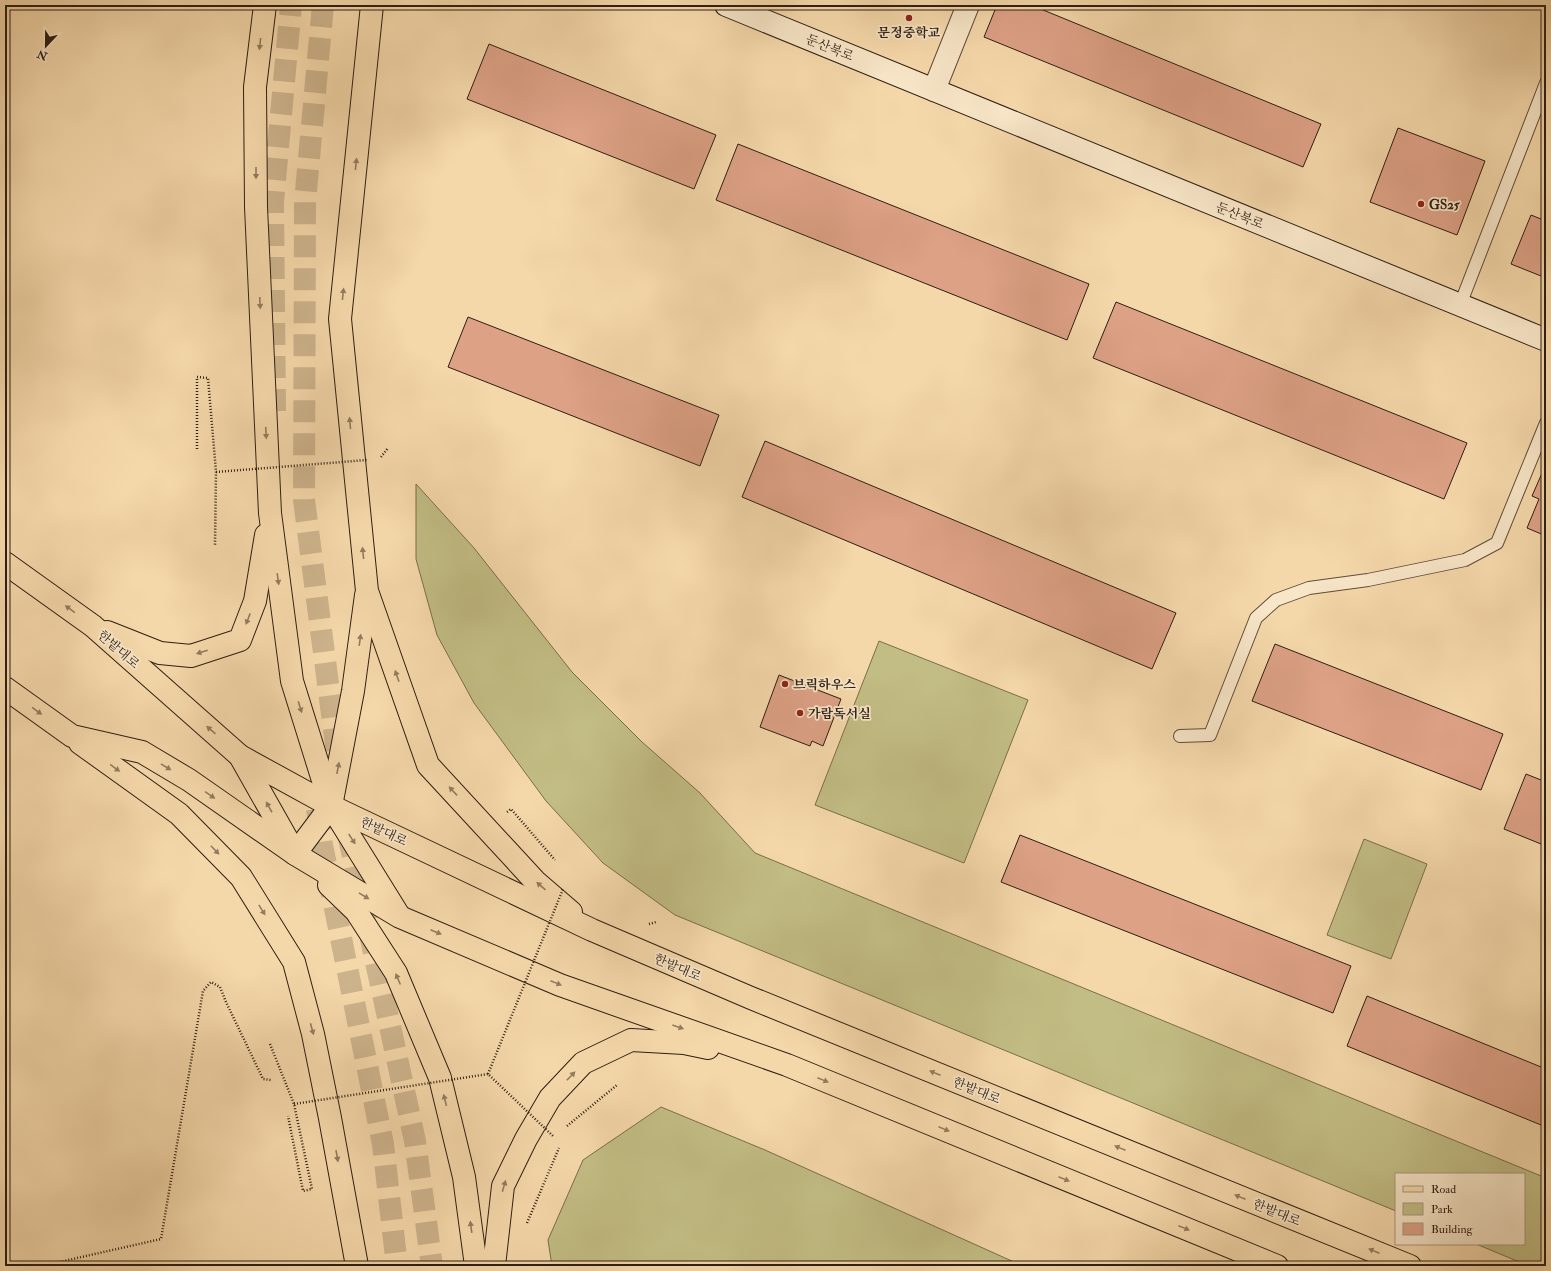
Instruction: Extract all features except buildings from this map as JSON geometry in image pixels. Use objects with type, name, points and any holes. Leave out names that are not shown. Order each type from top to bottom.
[{"type":"main road","points":[[265,5],[255,87],[256,199],[270,513],[292,681],[330,806],[400,917]]},
{"type":"main road","points":[[295,854],[330,806],[354,691],[367,591],[340,319],[372,5]]},
{"type":"main road","name":"둔산북로","points":[[726,5],[1546,340]]},
{"type":"main road","points":[[934,90],[968,5]]},
{"type":"main road","points":[[93,626],[160,653],[191,656],[240,640],[255,600],[270,513]]},
{"type":"main road","name":"한밭대로","points":[[5,563],[93,626],[240,756],[330,806],[592,930],[751,998],[1410,1266]]},
{"type":"main road","points":[[367,591],[428,764],[535,881],[592,930]]},
{"type":"main road","points":[[5,688],[179,814],[241,877],[294,962],[315,1041],[357,1266]]},
{"type":"main road","points":[[72,736],[142,752],[189,780],[295,854],[400,917],[560,985],[787,1065],[1277,1266]]},
{"type":"main road","points":[[240,756],[295,854],[356,910],[396,973],[440,1078],[464,1176],[476,1266]]},
{"type":"main road","points":[[494,1266],[503,1186],[526,1139],[550,1098],[583,1064],[631,1040],[684,1043],[787,1065]]},
{"type":"lane","points":[[1460,305],[1546,83]]},
{"type":"lane","points":[[1180,736],[1210,734],[1256,618],[1276,600],[1309,588],[1368,580],[1465,560],[1498,543],[1546,423]]},
{"type":"path","points":[[197,450],[197,378],[208,378],[216,472],[215,545]]},
{"type":"path","points":[[379,460],[388,448]]},
{"type":"path","points":[[216,472],[367,460]]},
{"type":"path","points":[[488,1074],[563,889]]},
{"type":"path","points":[[42,1266],[161,1239],[203,991],[210,982],[220,987],[263,1079],[271,1080]]},
{"type":"path","points":[[270,1044],[294,1104],[312,1189],[303,1191],[288,1116]]},
{"type":"path","points":[[294,1104],[488,1074]]},
{"type":"path","points":[[488,1074],[554,1136],[550,1143]]},
{"type":"path","points":[[565,1127],[617,1085]]},
{"type":"path","points":[[525,1228],[559,1148]]},
{"type":"green space","points":[[416,484],[474,548],[572,672],[642,742],[700,793],[755,853],[1546,1178],[1546,1266],[1529,1266],[1478,1245],[1525,1245],[1525,1173],[1395,1173],[1395,1211],[675,915],[603,863],[546,801],[474,703],[437,635],[416,559]]},
{"type":"green space","points":[[879,641],[1028,700],[964,863],[815,805]]},
{"type":"green space","points":[[1364,839],[1427,864],[1391,959],[1327,935]]},
{"type":"green space","points":[[661,1107],[765,1150],[1014,1262],[1012,1266],[552,1266],[548,1240],[583,1160]]},
{"type":"tunnel","points":[[275,411],[273,202],[291,5]]},
{"type":"tunnel","points":[[323,5],[305,202],[304,500],[338,760]]},
{"type":"tunnel","points":[[317,809],[322,845],[383,1144],[397,1266]]},
{"type":"tunnel","points":[[348,834],[415,1141],[432,1266]]},
{"type":"place","name":"문정중학교","points":[[909,18]]},
{"type":"place","name":"GS25","points":[[1421,204]]},
{"type":"place","name":"브릭하우스","points":[[785,684]]},
{"type":"place","name":"가람독서실","points":[[800,713]]}]
